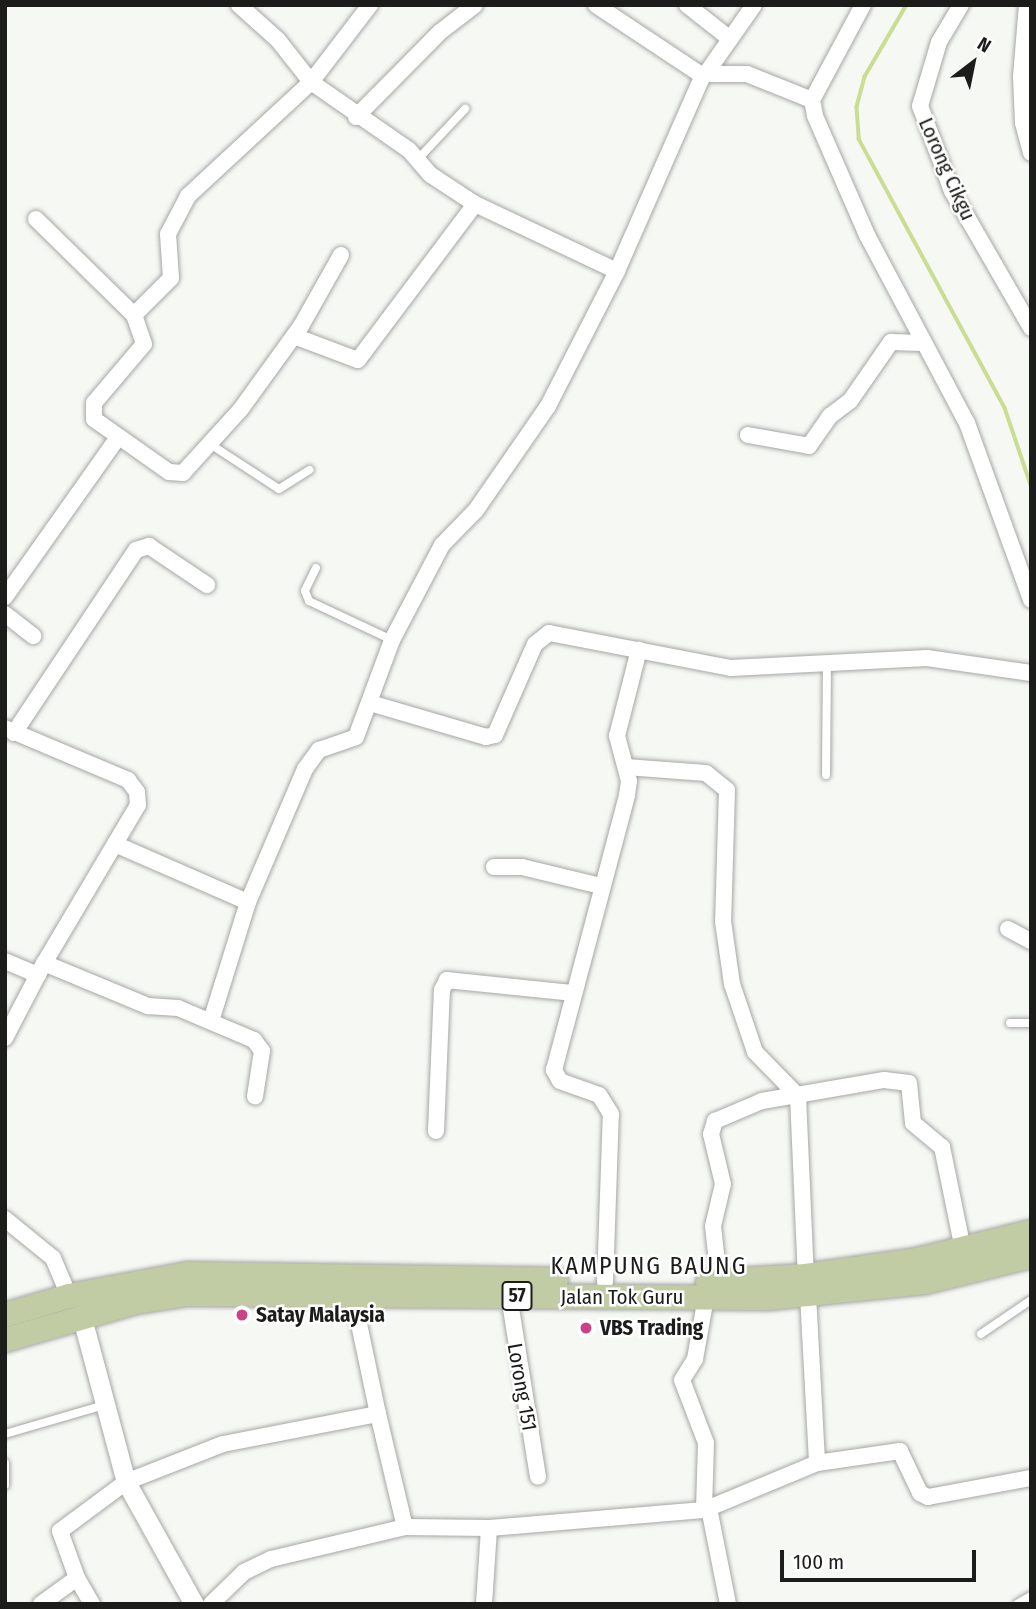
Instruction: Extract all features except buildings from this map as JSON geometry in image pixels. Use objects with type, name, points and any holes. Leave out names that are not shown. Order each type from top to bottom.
[{"type":"main road","name":"Jalan Tok Guru","points":[[807,1286],[1031,1232]]},
{"type":"main road","name":"Jalan Tok Guru","points":[[5,1340],[82,1318],[187,1294],[509,1296],[925,1282],[1031,1256]]},
{"type":"main road","name":"Jalan Tok Guru","points":[[5,1315],[69,1296],[188,1274],[605,1282],[713,1289]]},
{"type":"street","points":[[239,5],[278,40],[311,82],[356,117],[418,159],[431,175],[475,204],[617,271]]},
{"type":"street","points":[[134,315],[171,278],[168,234],[188,196],[311,82],[370,5]]},
{"type":"street","points":[[356,117],[440,32],[475,5]]},
{"type":"street","points":[[596,5],[704,75],[747,74],[812,100],[867,235],[967,424],[1031,600]]},
{"type":"street","points":[[687,5],[730,39]]},
{"type":"street","points":[[211,1021],[248,902],[313,756],[352,740],[370,703],[392,640],[442,545],[476,510],[548,406],[617,271],[704,75],[754,5]]},
{"type":"street","points":[[812,100],[863,5]]},
{"type":"street","name":"Lorong Cikgu","points":[[961,5],[939,42],[919,106],[952,191],[1031,328]]},
{"type":"street","points":[[1027,5],[1021,77],[1023,123],[1031,153]]},
{"type":"street","points":[[294,336],[358,360],[475,204]]},
{"type":"street","points":[[36,219],[134,315],[144,344],[92,411],[99,425],[174,474],[187,470],[210,444],[294,336],[341,255]]},
{"type":"street","points":[[748,435],[809,446],[830,416],[849,402],[891,342],[923,343]]},
{"type":"street","points":[[5,597],[117,439]]},
{"type":"street","points":[[5,1038],[41,969],[138,805],[128,780],[10,731],[142,545],[207,585]]},
{"type":"street","points":[[5,614],[33,636]]},
{"type":"street","points":[[370,703],[486,737],[503,728],[543,635],[731,668],[827,667],[957,659],[1031,673]]},
{"type":"street","points":[[605,1282],[611,1114],[599,1095],[560,1081],[554,1070],[627,795],[626,767],[617,729],[639,650]]},
{"type":"street","points":[[626,767],[703,773],[726,787],[723,921],[740,1021],[765,1066],[798,1096],[817,1463]]},
{"type":"street","points":[[115,844],[248,902]]},
{"type":"street","points":[[495,867],[522,867],[601,886]]},
{"type":"street","points":[[1008,929],[1031,941]]},
{"type":"street","points":[[5,961],[41,969],[148,1006],[178,1007],[260,1046],[255,1096]]},
{"type":"street","points":[[436,1130],[447,980],[573,993]]},
{"type":"street","points":[[728,1604],[707,1509],[706,1443],[682,1380],[695,1359],[713,1289],[713,1226],[723,1184],[712,1125],[762,1101],[884,1080],[909,1083],[913,1123],[943,1150],[963,1250]]},
{"type":"street","points":[[5,1219],[53,1258],[69,1296]]},
{"type":"street","points":[[353,1295],[405,1527]]},
{"type":"street","name":"Lorong 151","points":[[509,1296],[538,1477]]},
{"type":"street","points":[[82,1318],[126,1482],[194,1604]]},
{"type":"street","points":[[92,1604],[77,1578],[60,1531],[126,1482],[223,1444],[378,1414]]},
{"type":"street","points":[[211,1604],[244,1572],[271,1559],[405,1527],[489,1528],[707,1509],[817,1463],[900,1451],[920,1493],[928,1497],[1031,1478]]},
{"type":"street","points":[[484,1604],[489,1528]]},
{"type":"street","points":[[41,1604],[77,1578]]},
{"type":"lane","points":[[418,159],[465,109]]},
{"type":"lane","points":[[210,444],[282,490],[310,470]]},
{"type":"lane","points":[[316,568],[305,591],[309,601],[392,640]]},
{"type":"lane","points":[[826,775],[827,667]]},
{"type":"lane","points":[[1010,1023],[1031,1023]]},
{"type":"lane","points":[[981,1334],[1031,1300]]},
{"type":"lane","points":[[5,1434],[107,1404]]},
{"type":"lane","points":[[5,1463],[5,1485]]},
{"type":"lane","points":[[1017,1604],[1031,1596]]},
{"type":"waterway","points":[[907,5],[865,77],[857,107],[859,139],[1005,408],[1031,485]]},
{"type":"place","name":"Satay Malaysia","points":[[242,1315]]},
{"type":"place","name":"VBS Trading","points":[[586,1328]]},
{"type":"district","name":"KAMPUNG BAUNG","points":[[649,1267]]}]
